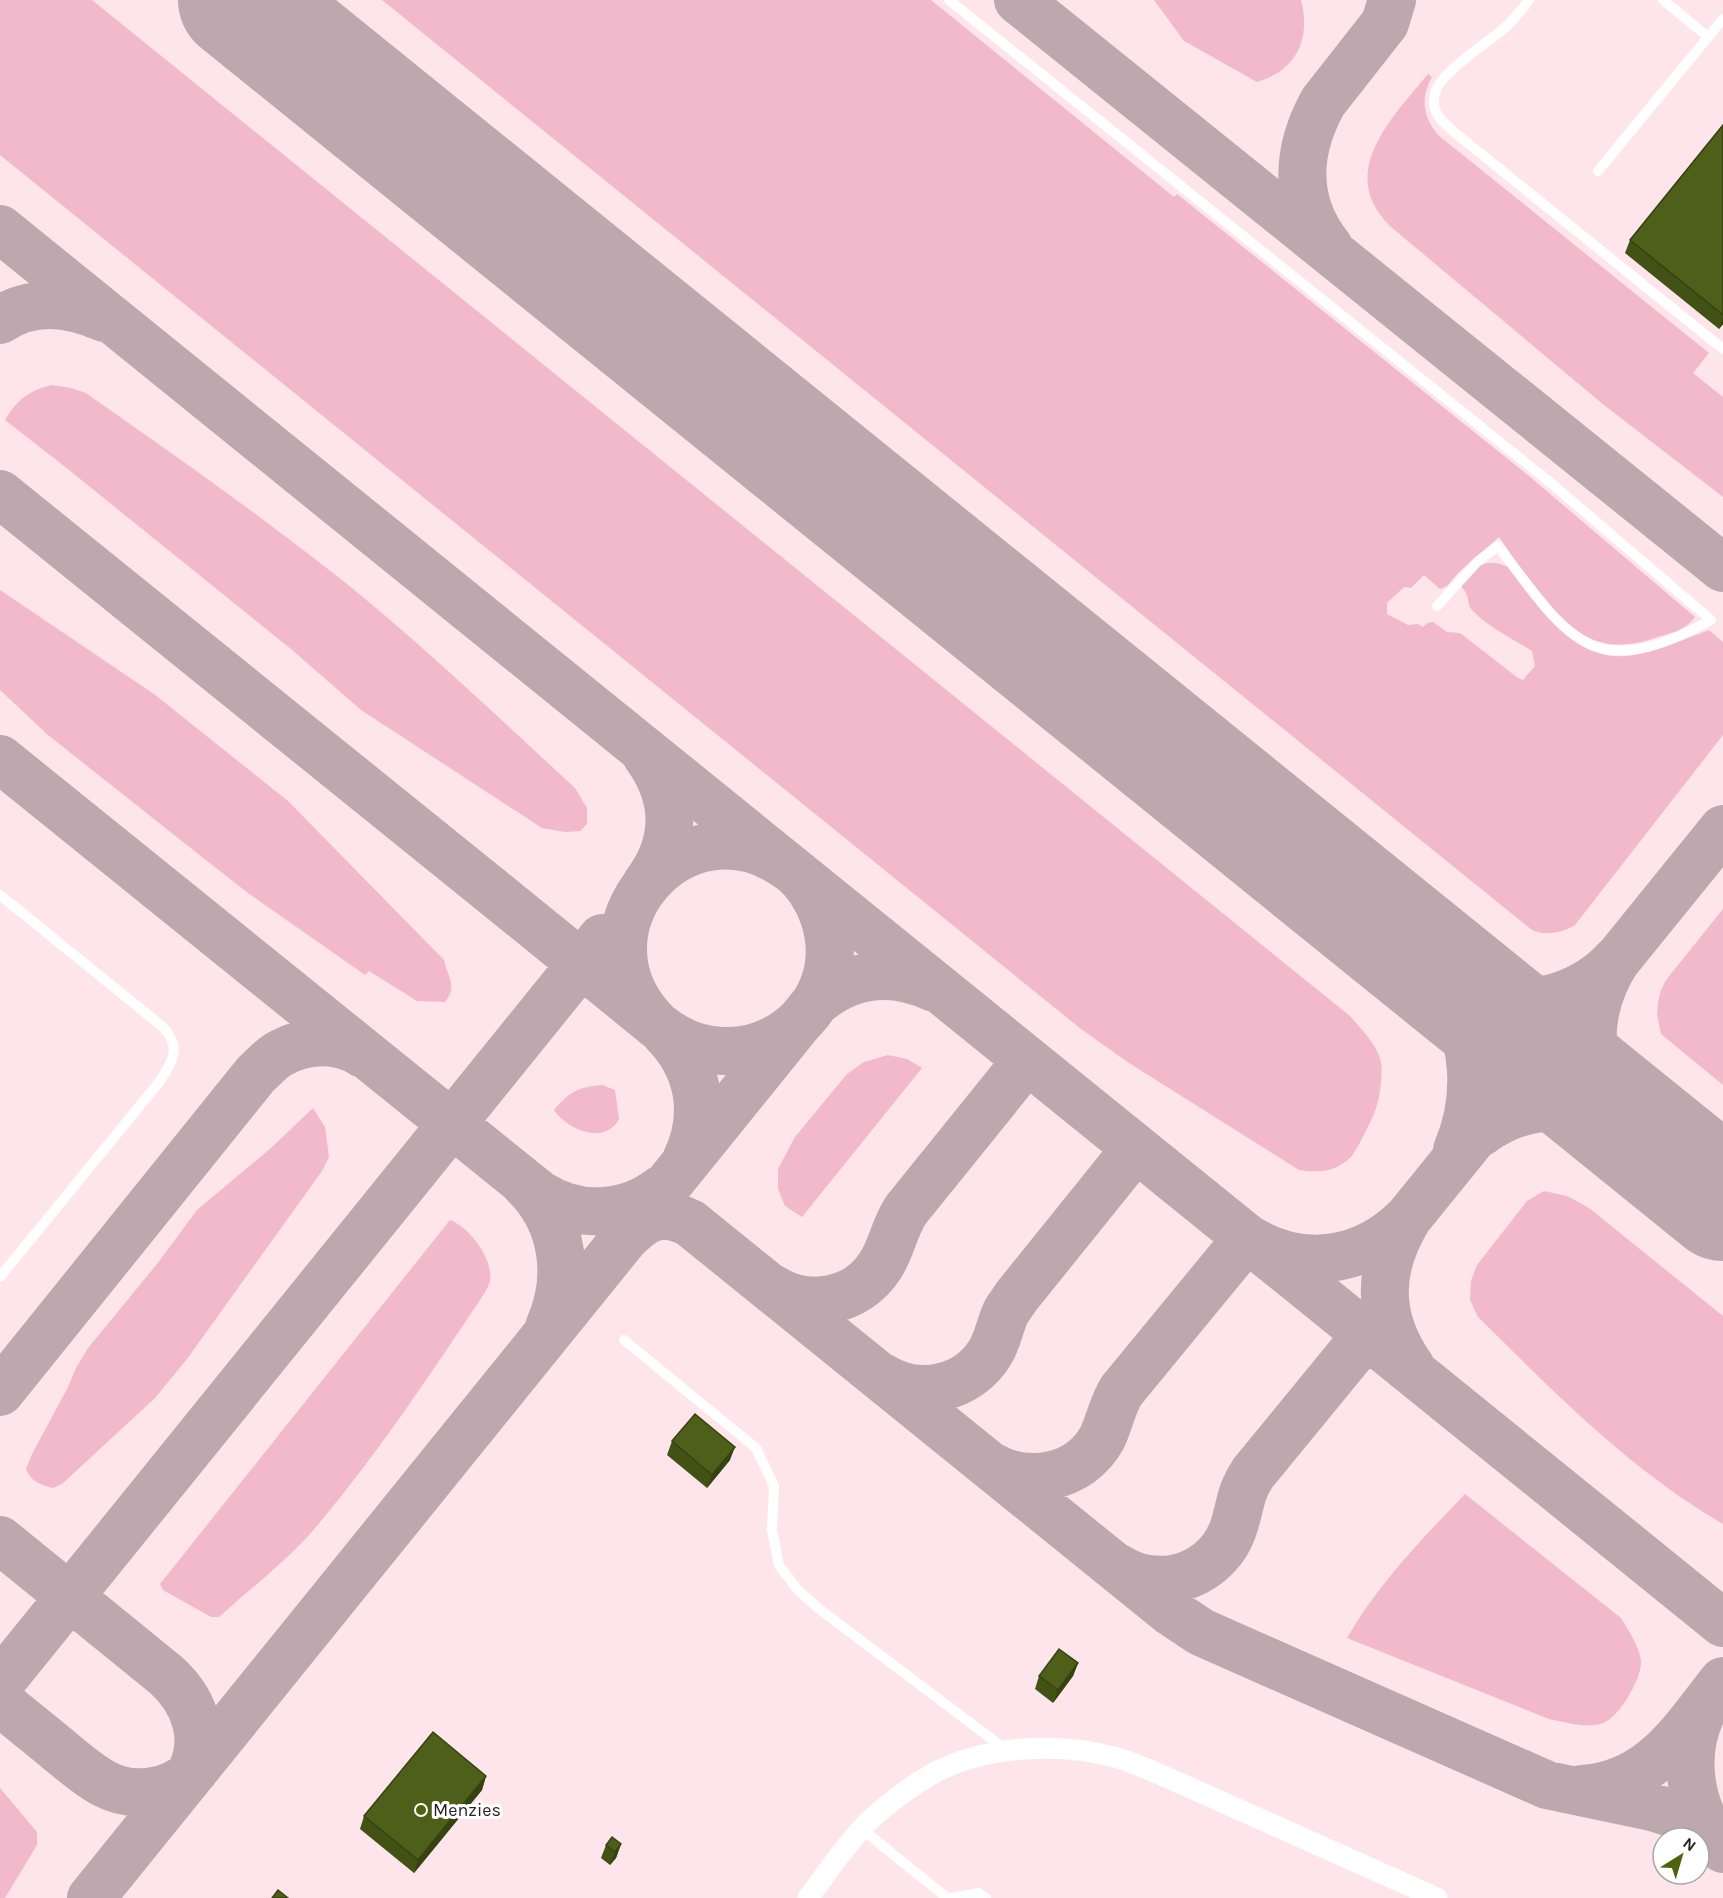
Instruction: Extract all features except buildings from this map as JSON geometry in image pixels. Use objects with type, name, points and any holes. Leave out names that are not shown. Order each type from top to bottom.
[{"type":"street","points":[[808,1898],[862,1829],[896,1798],[935,1772],[972,1758],[1006,1751],[1043,1748],[1117,1758],[1157,1773],[1437,1898]]},
{"type":"lane","points":[[949,0],[1551,483],[1711,620],[1680,635],[1636,650],[1612,651],[1590,645],[1575,636],[1550,614],[1498,546],[1477,562],[1437,606]]},
{"type":"lane","points":[[1529,0],[1508,25],[1442,79],[1435,92],[1434,100],[1438,117],[1723,349]]},
{"type":"lane","points":[[1663,0],[1708,37]]},
{"type":"lane","points":[[1598,171],[1723,19]]},
{"type":"lane","points":[[0,895],[163,1027],[172,1040],[174,1051],[172,1062],[160,1081],[0,1277]]},
{"type":"lane","points":[[624,1340],[756,1448],[774,1486],[772,1530],[779,1565],[796,1589],[1006,1751]]},
{"type":"lane","points":[[862,1829],[948,1898],[979,1893],[986,1898]]},
{"type":"shaded area","points":[[0,0],[92,0],[1350,1016],[1376,1049],[1382,1072],[1375,1112],[1351,1157],[1339,1166],[1327,1170],[1299,1170],[1129,1063],[1081,1029],[0,155]]},
{"type":"shaded area","points":[[382,0],[931,0],[1174,197],[1177,194],[1529,476],[1695,617],[1691,622],[1672,633],[1635,643],[1607,644],[1585,636],[1557,613],[1531,582],[1499,537],[1459,572],[1447,586],[1440,589],[1424,575],[1411,588],[1404,587],[1387,603],[1387,614],[1408,625],[1418,624],[1423,627],[1433,622],[1447,632],[1460,633],[1523,680],[1535,666],[1532,651],[1479,617],[1471,608],[1461,586],[1476,569],[1486,563],[1508,567],[1532,599],[1561,630],[1576,643],[1594,652],[1613,656],[1634,655],[1709,630],[1723,642],[1723,735],[1575,925],[1554,933],[1532,930]]},
{"type":"shaded area","points":[[1154,0],[1301,0],[1304,14],[1302,40],[1298,51],[1282,70],[1257,82],[1184,41]]},
{"type":"shaded area","points":[[1428,74],[1432,77],[1426,92],[1426,114],[1438,135],[1709,353],[1693,373],[1723,397],[1723,497],[1604,405],[1391,227],[1375,207],[1368,186],[1369,166],[1375,147],[1399,109]]},
{"type":"shaded area","points":[[52,385],[86,393],[251,510],[347,584],[434,658],[575,788],[587,808],[587,824],[580,831],[565,832],[542,828],[361,710],[291,649],[5,420],[24,397]]},
{"type":"shaded area","points":[[0,590],[154,694],[288,801],[444,960],[451,982],[451,991],[445,1002],[417,1001],[369,971],[365,975],[248,893],[48,735],[0,690]]},
{"type":"shaded area","points":[[1723,909],[1723,1085],[1661,1034],[1657,1015],[1661,990],[1666,980]]},
{"type":"shaded area","points":[[888,1055],[907,1059],[922,1068],[802,1217],[785,1206],[778,1189],[778,1169],[795,1137],[847,1074],[864,1062]]},
{"type":"shaded area","points":[[602,1085],[615,1090],[619,1119],[605,1132],[586,1132],[576,1128],[567,1123],[554,1110],[564,1099],[575,1092],[586,1087]]},
{"type":"shaded area","points":[[313,1108],[325,1127],[329,1157],[322,1171],[187,1359],[155,1398],[62,1484],[53,1488],[34,1480],[26,1469],[32,1454],[88,1348],[157,1264],[197,1210],[271,1148]]},
{"type":"shaded area","points":[[1544,1191],[1567,1196],[1589,1208],[1723,1316],[1723,1524],[1688,1502],[1624,1454],[1565,1402],[1478,1317],[1470,1300],[1471,1281],[1477,1265],[1527,1201]]},
{"type":"shaded area","points":[[450,1220],[465,1229],[479,1245],[488,1263],[490,1283],[424,1383],[361,1471],[305,1539],[219,1617],[211,1617],[163,1590],[160,1584]]},
{"type":"shaded area","points":[[1465,1494],[1624,1622],[1638,1650],[1641,1668],[1628,1697],[1607,1721],[1588,1725],[1549,1719],[1347,1638],[1372,1599],[1417,1545]]},
{"type":"shaded area","points":[[0,1788],[37,1832],[37,1845],[5,1898],[0,1898]]},
{"type":"taxiway","points":[[1018,0],[1723,568]]},
{"type":"taxiway","points":[[1329,247],[1317,230],[1304,194],[1302,176],[1307,139],[1323,102],[1385,23],[1392,0]]},
{"type":"taxiway","points":[[0,229],[1723,1623]]},
{"type":"taxiway","points":[[0,320],[25,308],[51,305],[78,309],[104,318]]},
{"type":"taxiway","points":[[0,494],[658,1026],[690,1044],[723,1051],[755,1047],[784,1034],[807,1013],[823,986],[830,953],[824,917],[811,890],[796,873],[751,849],[712,847],[677,859],[648,882],[630,914],[623,951],[632,989],[658,1026]]},
{"type":"taxiway","points":[[646,755],[663,787],[668,803],[669,819],[664,852],[646,884]]},
{"type":"taxiway","points":[[0,759],[539,1194],[570,1208],[602,1211],[634,1205],[663,1188]]},
{"type":"taxiway","points":[[991,1466],[1021,1476],[1037,1477],[1067,1470],[1081,1462],[1102,1438],[1122,1390],[1247,1238],[1268,1249],[1289,1256],[1331,1258],[1372,1245],[1408,1218],[1723,829]]},
{"type":"taxiway","points":[[1381,923],[1438,982],[1455,1009],[1463,1028],[1471,1069],[1471,1089],[1469,1110],[1457,1150]]},
{"type":"taxiway","points":[[0,1683],[602,938]]},
{"type":"taxiway","points":[[1433,965],[1478,992],[1503,1000],[1521,1002],[1557,997],[1574,990],[1605,971],[1618,958],[1608,974],[1596,1009],[1593,1027],[1596,1063],[1602,1081],[1615,1104],[1652,1142]]},
{"type":"taxiway","points":[[91,1898],[814,1004],[842,985],[871,977],[902,978],[934,988]]},
{"type":"taxiway","points":[[664,1032],[685,1060],[696,1092],[697,1126],[686,1160]]},
{"type":"taxiway","points":[[0,1392],[256,1074],[277,1055],[301,1045],[333,1043],[344,1045],[363,1054]]},
{"type":"taxiway","points":[[772,1288],[786,1295],[816,1301],[845,1295],[870,1278],[884,1259],[906,1210],[1027,1060]]},
{"type":"taxiway","points":[[1480,1133],[1494,1124],[1525,1111],[1557,1107],[1589,1111],[1618,1123],[1638,1136]]},
{"type":"taxiway","points":[[882,1377],[896,1384],[927,1389],[957,1382],[982,1364],[991,1351],[1006,1312],[1016,1297],[1136,1148]]},
{"type":"taxiway","points":[[525,1184],[548,1215],[556,1233],[560,1251],[560,1289],[549,1327]]},
{"type":"taxiway","points":[[625,1238],[640,1224],[655,1217],[671,1216],[690,1223],[1171,1612],[1201,1632],[1547,1785],[1652,1807],[1674,1814],[1694,1825],[1723,1849]]},
{"type":"taxiway","points":[[1408,1218],[1390,1256],[1385,1293],[1386,1311],[1391,1330],[1411,1367]]},
{"type":"taxiway","points":[[1119,1568],[1131,1575],[1158,1580],[1182,1577],[1210,1562],[1229,1538],[1248,1480],[1367,1334]]},
{"type":"taxiway","points":[[0,1540],[166,1675],[176,1686],[192,1710],[198,1737],[198,1751],[187,1779]]},
{"type":"taxiway","points":[[1582,1789],[1607,1785],[1647,1766],[1679,1736],[1723,1681]]},
{"type":"taxiway","points":[[0,1702],[84,1770],[114,1788],[150,1792],[174,1785],[194,1771]]},
{"type":"taxiway","points":[[1704,1708],[1692,1743],[1692,1780],[1701,1815],[1721,1845]]},
{"type":"runway","points":[[239,0],[1723,1200]]},
{"type":"place","name":"Menzies","points":[[421,1810]]}]
